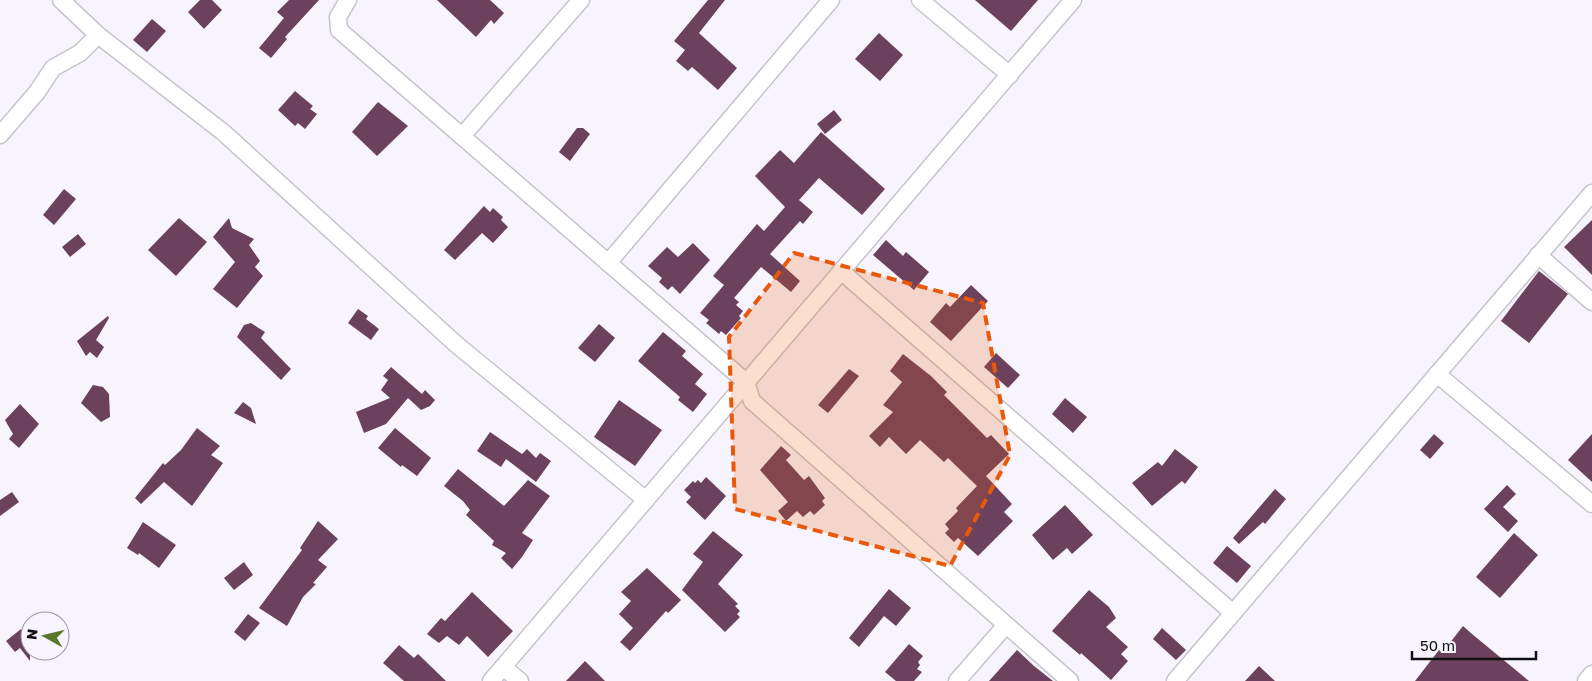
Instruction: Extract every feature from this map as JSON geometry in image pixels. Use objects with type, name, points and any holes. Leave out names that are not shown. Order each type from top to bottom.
[{"type":"street","points":[[60,0],[98,35],[224,133],[457,345],[646,500]]},
{"type":"street","points":[[348,0],[338,17],[339,30],[746,382],[752,401],[1070,681]]},
{"type":"street","points":[[462,136],[581,0]]},
{"type":"street","points":[[608,263],[831,0]]},
{"type":"street","points":[[920,0],[1010,75]]},
{"type":"street","points":[[491,681],[1073,0]]},
{"type":"street","points":[[0,135],[37,92],[53,68],[80,53],[98,35]]},
{"type":"street","points":[[1175,681],[1592,193]]},
{"type":"street","points":[[1538,255],[1592,302]]},
{"type":"street","points":[[841,272],[1233,613]]},
{"type":"street","points":[[1437,374],[1592,504]]},
{"type":"street","points":[[957,681],[1006,625]]},
{"type":"street","points":[[503,667],[520,681]]},
{"type":"street","points":[[1586,681],[1592,674]]},
{"type":"highlighted area","points":[[794,253],[983,303],[1010,455],[950,566],[735,509],[729,337]]},
{"type":"building","points":[[200,0],[212,0],[222,10],[204,29],[188,12]]},
{"type":"building","points":[[289,0],[319,0],[285,37],[287,39],[271,58],[259,48],[284,18],[277,12]]},
{"type":"building","points":[[437,0],[490,0],[504,13],[494,24],[491,20],[476,37]]},
{"type":"building","points":[[708,0],[725,0],[699,33],[737,68],[718,90],[692,67],[688,71],[676,61],[685,50],[674,41]]},
{"type":"building","points":[[975,0],[1038,0],[1011,31]]},
{"type":"building","points":[[152,19],[166,31],[147,52],[133,40]]},
{"type":"building","points":[[879,33],[903,55],[880,81],[855,59]]},
{"type":"building","points":[[295,91],[313,106],[310,109],[317,114],[305,129],[298,123],[295,126],[278,110]]},
{"type":"building","points":[[378,102],[408,126],[377,156],[352,132]]},
{"type":"building","points":[[834,110],[842,120],[825,134],[817,124]]},
{"type":"building","points":[[577,128],[583,128],[590,134],[570,161],[559,152]]},
{"type":"building","points":[[821,132],[885,189],[862,215],[819,178],[799,200],[813,212],[803,224],[800,221],[770,254],[800,281],[791,292],[761,267],[734,298],[739,302],[736,305],[743,311],[739,316],[741,318],[726,335],[721,331],[719,334],[706,323],[709,320],[700,313],[724,285],[713,276],[757,224],[764,231],[785,207],[755,176],[780,150],[794,163]]},
{"type":"building","points":[[64,189],[76,199],[54,225],[43,215]]},
{"type":"building","points":[[484,206],[490,212],[493,208],[503,217],[501,220],[508,227],[493,243],[482,233],[455,260],[444,250]]},
{"type":"building","points":[[179,218],[207,242],[176,276],[148,250]]},
{"type":"building","points":[[229,218],[232,228],[254,239],[249,245],[260,261],[255,267],[263,276],[237,308],[213,289],[235,262],[213,237]]},
{"type":"building","points":[[1592,220],[1592,275],[1564,247]]},
{"type":"building","points":[[78,234],[86,244],[70,257],[62,247]]},
{"type":"building","points":[[886,240],[903,256],[906,252],[929,272],[914,290],[873,255]]},
{"type":"building","points":[[693,243],[710,260],[680,294],[672,286],[668,290],[659,282],[662,278],[648,266],[667,247],[678,257]]},
{"type":"building","points":[[1539,271],[1568,294],[1529,343],[1501,321]]},
{"type":"building","points":[[971,285],[988,301],[951,341],[930,322],[946,303],[950,307]]},
{"type":"building","points":[[358,309],[368,316],[366,319],[379,329],[371,340],[348,323]]},
{"type":"building","points":[[108,316],[109,318],[96,340],[104,347],[97,358],[90,352],[86,356],[77,341]]},
{"type":"building","points":[[251,323],[265,332],[261,338],[291,369],[281,380],[237,337],[244,325]]},
{"type":"building","points":[[599,324],[615,338],[595,362],[578,348]]},
{"type":"building","points":[[663,332],[686,351],[682,356],[703,374],[695,384],[707,394],[693,412],[678,400],[680,397],[638,361]]},
{"type":"building","points":[[996,353],[1020,375],[1008,388],[984,367]]},
{"type":"building","points":[[903,354],[931,376],[947,392],[944,395],[987,438],[991,435],[1009,454],[986,476],[1012,504],[1004,512],[1013,521],[978,556],[958,538],[954,542],[945,533],[949,529],[945,524],[958,511],[956,508],[977,486],[948,458],[944,462],[920,440],[906,454],[889,437],[880,447],[869,436],[893,412],[883,405],[902,382],[890,371]]},
{"type":"building","points":[[391,367],[422,394],[425,390],[435,400],[430,406],[421,410],[408,398],[386,424],[364,433],[356,412],[390,398],[381,390],[388,380],[383,376]]},
{"type":"building","points":[[849,369],[859,376],[828,413],[818,405]]},
{"type":"building","points":[[93,385],[103,387],[109,394],[110,417],[101,422],[81,403]]},
{"type":"building","points":[[1065,398],[1087,417],[1073,433],[1052,414]]},
{"type":"building","points":[[619,400],[662,430],[635,466],[594,437]]},
{"type":"building","points":[[243,402],[251,408],[256,424],[234,413]]},
{"type":"building","points":[[20,404],[39,424],[19,448],[9,439],[13,434],[5,420]]},
{"type":"building","points":[[197,428],[220,446],[211,455],[223,463],[192,506],[164,482],[141,504],[135,498],[163,463],[165,465],[181,450]]},
{"type":"building","points":[[395,428],[431,458],[417,476],[402,465],[401,467],[378,448]]},
{"type":"building","points":[[490,432],[522,454],[527,449],[536,458],[540,453],[551,461],[536,482],[506,459],[501,467],[477,451]]},
{"type":"building","points":[[1434,434],[1444,443],[1430,459],[1420,450]]},
{"type":"building","points":[[1592,434],[1592,482],[1568,460]]},
{"type":"building","points":[[781,446],[791,455],[786,460],[804,480],[809,476],[825,498],[822,501],[825,505],[814,515],[810,511],[803,517],[797,511],[786,521],[778,511],[788,502],[760,470]]},
{"type":"building","points":[[1175,449],[1198,467],[1185,484],[1182,481],[1152,506],[1132,483],[1158,462],[1162,466]]},
{"type":"building","points":[[458,469],[504,506],[528,480],[550,496],[522,533],[533,540],[512,569],[501,558],[506,553],[492,545],[494,541],[466,515],[470,510],[463,501],[444,486]]},
{"type":"building","points":[[706,477],[726,496],[705,520],[686,502],[691,497],[684,490],[693,481],[695,483],[698,480],[701,483]]},
{"type":"building","points":[[1507,485],[1516,494],[1503,507],[1518,521],[1508,532],[1484,509]]},
{"type":"building","points":[[1275,489],[1286,499],[1265,524],[1263,522],[1239,544],[1233,538]]},
{"type":"building","points":[[12,492],[19,502],[0,516],[0,500]]},
{"type":"building","points":[[1065,505],[1093,535],[1072,554],[1067,548],[1053,560],[1032,535]]},
{"type":"building","points":[[318,521],[338,539],[318,560],[327,567],[313,583],[316,584],[303,597],[287,626],[259,608],[302,550],[300,548]]},
{"type":"building","points":[[143,522],[176,545],[159,568],[139,553],[138,555],[127,548]]},
{"type":"building","points":[[713,531],[743,555],[718,584],[738,604],[735,606],[740,611],[737,614],[740,617],[725,632],[682,590],[703,562],[693,554]]},
{"type":"building","points":[[1514,533],[1538,555],[1500,598],[1476,577]]},
{"type":"building","points":[[1227,546],[1251,566],[1237,583],[1213,563]]},
{"type":"building","points":[[244,562],[253,575],[234,590],[224,578]]},
{"type":"building","points":[[647,568],[681,600],[668,613],[666,611],[630,651],[620,642],[633,628],[619,614],[631,601],[621,592]]},
{"type":"building","points":[[889,589],[911,608],[896,626],[884,616],[859,647],[849,638]]},
{"type":"building","points":[[1089,590],[1109,607],[1116,618],[1106,627],[1128,647],[1121,654],[1128,661],[1111,680],[1081,653],[1080,655],[1052,631]]},
{"type":"building","points":[[472,592],[513,631],[488,657],[467,636],[459,645],[447,636],[439,643],[427,634],[441,618],[445,621]]},
{"type":"building","points":[[248,614],[260,623],[245,641],[234,632]]},
{"type":"building","points":[[1463,626],[1529,681],[1415,681],[1439,650],[1442,653]]},
{"type":"building","points":[[1162,628],[1186,650],[1176,660],[1153,639]]},
{"type":"building","points":[[20,630],[20,648],[15,652],[6,641]]},
{"type":"building","points":[[909,644],[923,656],[918,662],[920,665],[917,669],[922,672],[914,681],[896,681],[885,672]]},
{"type":"building","points":[[399,645],[414,658],[418,654],[446,681],[404,681],[383,663]]},
{"type":"building","points":[[1017,650],[1034,666],[1053,681],[989,681]]},
{"type":"building","points":[[585,661],[605,681],[566,681]]},
{"type":"building","points":[[1259,666],[1275,681],[1245,681]]}]
